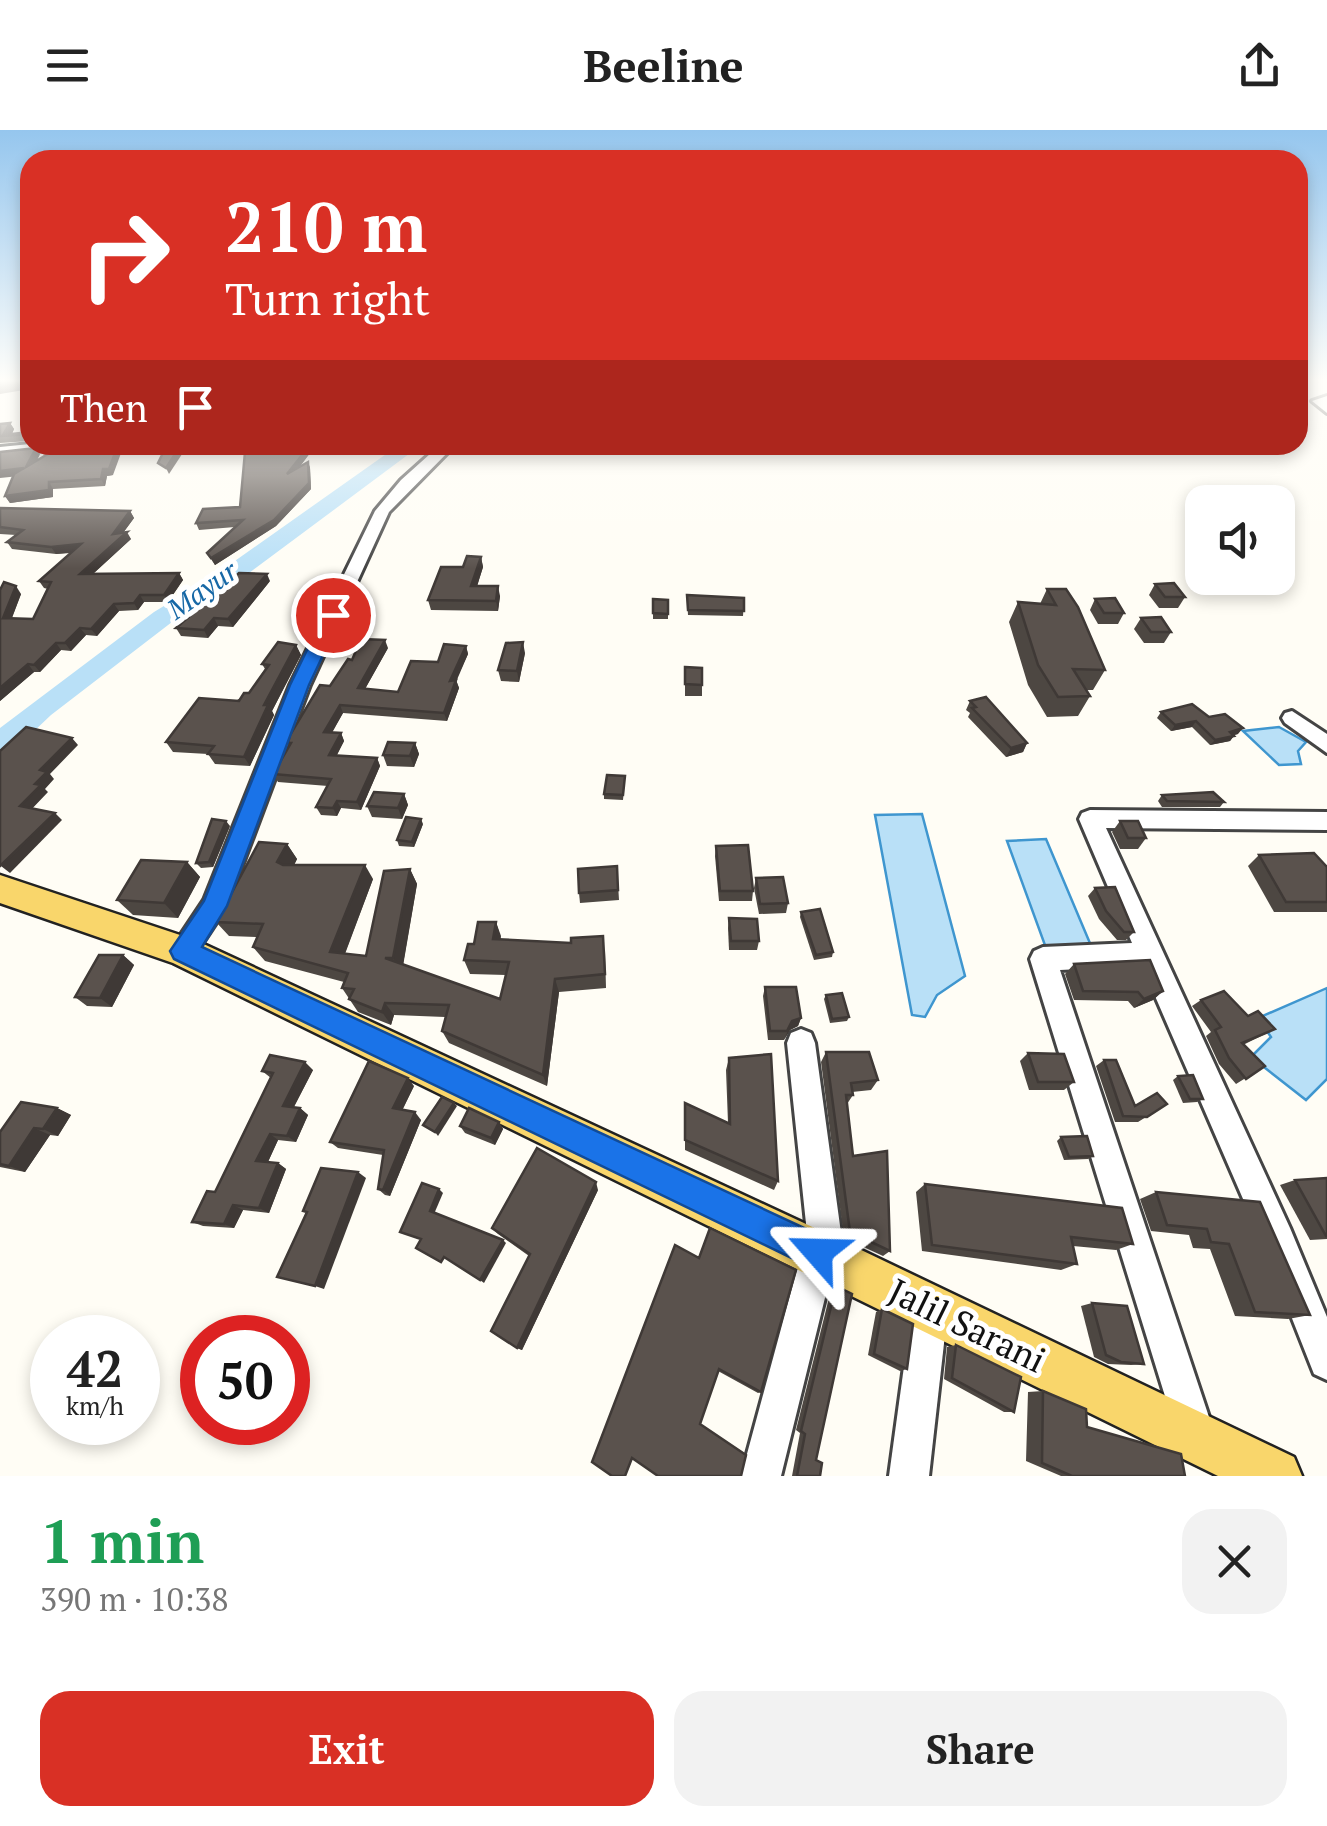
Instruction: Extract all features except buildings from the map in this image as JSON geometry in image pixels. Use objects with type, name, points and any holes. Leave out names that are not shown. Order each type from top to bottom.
[{"type":"main road","name":"Jalil Sarani","points":[[0,889],[184,951],[818,1252],[1274,1476]]},
{"type":"street","points":[[184,951],[214,906],[300,685],[382,510],[437,455]]},
{"type":"street","points":[[1292,718],[1327,746]]},
{"type":"street","points":[[1327,821],[1090,819],[1278,1240],[1327,1362]]},
{"type":"street","points":[[1151,954],[1042,959],[1197,1438]]},
{"type":"street","points":[[761,1476],[824,1232],[801,1043]]},
{"type":"street","points":[[909,1476],[930,1308]]},
{"type":"water","points":[[1279,727],[1306,742],[1298,751],[1301,764],[1279,765],[1243,731]]},
{"type":"water","points":[[922,814],[965,976],[937,995],[925,1017],[912,1015],[875,815]]},
{"type":"water","points":[[1046,839],[1092,948],[1046,948],[1007,841]]},
{"type":"water","points":[[1327,988],[1327,1079],[1306,1100],[1251,1057],[1271,1037],[1258,1018]]},
{"type":"waterway","name":"Mayur","points":[[0,745],[41,708],[163,617],[224,580],[397,455]]},
{"type":"route","points":[[333,615],[300,685],[214,906],[184,951],[818,1252]]}]
